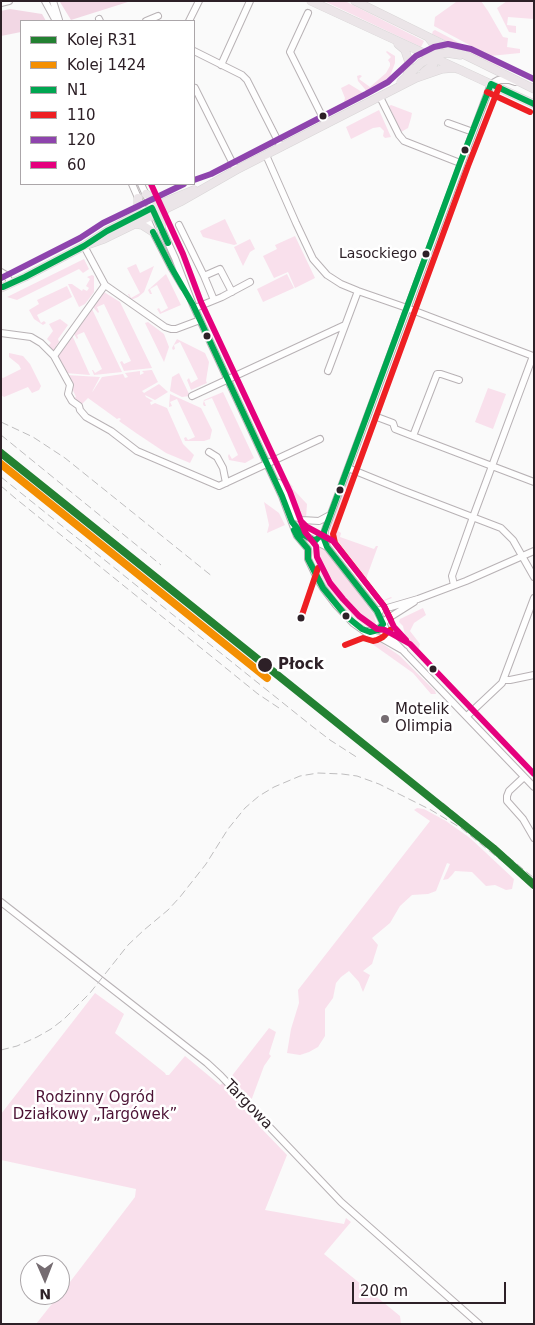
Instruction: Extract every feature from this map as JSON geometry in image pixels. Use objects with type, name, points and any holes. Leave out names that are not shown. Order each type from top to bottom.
[{"type":"main road","points":[[311,1],[534,104]]},
{"type":"main road","points":[[355,1],[534,89]]},
{"type":"main road","points":[[416,78],[430,68],[435,57],[434,46],[429,37]]},
{"type":"main road","points":[[395,40],[407,56],[407,76]]},
{"type":"main road","points":[[393,89],[422,64],[435,57],[447,53],[469,57]]},
{"type":"main road","points":[[2,286],[84,246],[107,231],[134,221],[214,182],[416,78],[442,69],[454,68],[461,70]]},
{"type":"main road","points":[[134,221],[142,196],[156,200],[164,206]]},
{"type":"main road","points":[[134,221],[142,226],[157,230],[164,206]]},
{"type":"street","points":[[45,1],[57,20]]},
{"type":"street","points":[[53,1],[58,20]]},
{"type":"street","points":[[190,20],[199,1]]},
{"type":"street","points":[[221,64],[250,1]]},
{"type":"street","points":[[308,13],[290,52],[326,124]]},
{"type":"street","points":[[148,20],[158,16]]},
{"type":"street","points":[[195,51],[242,75],[247,80],[281,147]]},
{"type":"street","points":[[524,84],[502,80],[491,84],[330,515],[324,532],[324,539],[327,547],[377,611],[390,637],[534,787]]},
{"type":"street","points":[[195,88],[236,170]]},
{"type":"street","points":[[380,97],[402,139],[413,146],[460,163]]},
{"type":"street","points":[[448,123],[473,132]]},
{"type":"street","points":[[266,155],[313,259],[328,275],[341,284],[358,291],[533,356],[452,576],[454,585]]},
{"type":"street","points":[[133,185],[142,196],[171,267],[194,306],[268,464],[296,536],[308,549]]},
{"type":"street","points":[[141,185],[142,196]]},
{"type":"street","points":[[179,226],[214,300]]},
{"type":"street","points":[[84,246],[104,285],[165,327],[176,329],[200,320]]},
{"type":"street","points":[[204,276],[220,269],[232,292]]},
{"type":"street","points":[[1,272],[6,275],[11,283]]},
{"type":"street","points":[[194,306],[214,300],[250,282]]},
{"type":"street","points":[[54,356],[104,285]]},
{"type":"street","points":[[328,372],[358,291]]},
{"type":"street","points":[[192,396],[345,325]]},
{"type":"street","points":[[1,333],[31,337],[41,342],[54,356],[70,385],[68,394],[86,417],[111,431],[137,450],[219,486],[320,439]]},
{"type":"street","points":[[413,436],[437,374],[459,380]]},
{"type":"street","points":[[376,417],[393,423],[395,429],[534,482]]},
{"type":"street","points":[[209,452],[216,457],[223,468],[226,483]]},
{"type":"street","points":[[348,468],[504,530],[513,540],[534,577]]},
{"type":"street","points":[[272,474],[285,490],[296,517],[302,520],[319,521],[330,515]]},
{"type":"street","points":[[292,522],[302,534],[327,547]]},
{"type":"street","points":[[324,532],[308,549],[308,559],[323,588],[346,616],[362,629],[404,651]]},
{"type":"street","points":[[377,611],[418,599],[534,551]]},
{"type":"street","points":[[467,716],[504,680],[534,598]]},
{"type":"street","points":[[362,629],[374,632],[378,630],[392,614],[404,609],[418,599]]},
{"type":"street","points":[[504,680],[534,675]]},
{"type":"street","points":[[524,777],[509,791],[507,801],[523,819],[534,838]]},
{"type":"street","name":"Targowa","points":[[1,902],[207,1064],[341,1202],[479,1324]]},
{"type":"green space","points":[[324,1],[345,1],[424,41],[421,47]]},
{"type":"green space","points":[[455,1],[481,1],[503,37],[508,38],[507,47],[520,49],[520,53],[490,56],[434,26],[435,17]]},
{"type":"green space","points":[[507,1],[534,1],[534,19],[508,17],[507,25],[516,26],[516,33],[509,32],[497,8]]},
{"type":"green space","points":[[435,30],[492,60],[502,68],[432,34]]},
{"type":"green space","points":[[387,51],[395,56],[395,63],[387,84],[370,95],[358,81],[357,76],[362,76],[359,79],[370,87],[386,73],[390,66],[388,60],[391,57]]},
{"type":"green space","points":[[349,84],[362,92],[364,97],[326,116],[326,111],[344,102],[345,98],[341,88]]},
{"type":"green space","points":[[391,105],[412,113],[408,128],[401,132],[389,106]]},
{"type":"green space","points":[[379,110],[391,137],[385,138],[383,136],[384,131],[380,127],[373,128],[351,139],[346,127]]},
{"type":"green space","points":[[225,219],[237,244],[234,245],[203,237],[200,231]]},
{"type":"green space","points":[[295,236],[315,278],[295,288],[288,272],[274,278],[263,256],[277,249],[275,245]]},
{"type":"green space","points":[[250,239],[255,249],[250,252],[243,266],[234,247]]},
{"type":"green space","points":[[84,259],[89,269],[83,273],[79,269],[17,300],[7,297]]},
{"type":"green space","points":[[136,264],[140,273],[154,266],[144,292],[131,300],[128,294],[131,298],[140,293],[127,268]]},
{"type":"green space","points":[[166,274],[181,305],[160,314],[157,309],[159,308],[161,312],[168,308],[157,285],[150,289],[152,294],[148,290]]},
{"type":"green space","points":[[287,274],[294,288],[263,302],[257,289]]},
{"type":"green space","points":[[94,276],[94,292],[85,304],[79,307],[68,284],[72,284],[82,291],[83,289],[87,291],[89,288],[86,286],[90,279],[87,277]]},
{"type":"green space","points":[[67,286],[72,297],[37,315],[41,323],[44,321],[46,323],[43,325],[34,319],[29,310],[39,304],[37,300]]},
{"type":"green space","points":[[104,292],[120,302],[152,368],[124,371],[120,362],[122,361],[124,364],[131,361],[104,304],[97,307],[98,313],[93,307]]},
{"type":"green space","points":[[92,309],[122,372],[94,375],[92,370],[95,373],[102,369],[84,332],[77,335],[77,339],[74,334]]},
{"type":"green space","points":[[60,319],[68,325],[58,339],[59,342],[54,352],[47,347],[51,343],[47,339],[53,331],[49,324]]},
{"type":"green space","points":[[148,322],[164,334],[169,347],[164,362],[145,323]]},
{"type":"green space","points":[[72,335],[90,375],[65,373],[56,355]]},
{"type":"green space","points":[[177,339],[205,353],[209,362],[207,383],[191,390],[187,380],[189,378],[191,383],[198,379],[180,342],[174,345],[175,349],[173,350],[172,348]]},
{"type":"green space","points":[[9,353],[23,356],[30,364],[41,386],[39,390],[32,393],[28,387],[4,397],[1,395],[1,377],[3,378],[21,369],[9,357]]},
{"type":"green space","points":[[152,370],[158,382],[142,391],[144,393],[159,384],[168,392],[155,400],[145,395],[153,401],[150,402],[151,405],[155,403],[167,408],[183,444],[194,455],[190,463],[166,453],[119,421],[121,419],[117,419],[88,398],[82,404],[79,404],[72,398],[76,397],[66,375],[100,377],[92,392],[102,377],[123,374],[125,378],[128,377],[125,373],[140,371],[140,375],[144,373],[142,371]]},
{"type":"green space","points":[[179,373],[190,396],[182,397],[170,391],[172,377]]},
{"type":"green space","points":[[488,388],[506,394],[493,429],[475,422]]},
{"type":"green space","points":[[223,392],[254,458],[245,463],[229,460],[229,454],[232,459],[238,455],[212,398],[204,401],[206,406],[203,404],[204,400]]},
{"type":"green space","points":[[170,394],[201,408],[212,430],[210,439],[204,441],[185,441],[184,438],[186,437],[188,440],[195,437],[177,399],[170,402],[172,406],[169,407]]},
{"type":"green space","points":[[275,464],[292,488],[307,504],[306,518],[297,513]]},
{"type":"green space","points":[[355,474],[334,530],[330,529],[347,478]]},
{"type":"green space","points":[[264,502],[279,513],[285,525],[267,533],[269,525]]},
{"type":"green space","points":[[338,525],[340,526],[338,531],[341,533],[340,537],[374,549],[378,546],[367,578],[364,581],[379,600],[382,598],[384,600],[392,598],[381,602],[379,601],[335,543],[334,537]]},
{"type":"green space","points":[[320,545],[374,615],[376,622],[374,627],[368,628],[348,613],[326,586],[318,571],[312,553],[315,547]]},
{"type":"green space","points":[[423,608],[426,615],[414,623],[410,631],[420,644],[418,651],[405,635],[403,626],[399,622],[400,619]]},
{"type":"green space","points":[[368,641],[380,642],[400,656],[436,694],[431,694],[413,673]]},
{"type":"green space","points":[[417,808],[424,809],[446,821],[470,838],[514,879],[512,889],[506,890],[495,885],[486,886],[472,872],[455,871],[448,879],[443,880],[450,864],[447,863],[436,891],[428,894],[412,895],[400,906],[390,923],[372,938],[378,945],[372,964],[363,971],[370,975],[363,992],[359,982],[349,971],[336,983],[333,998],[325,1009],[325,1036],[318,1047],[300,1055],[287,1053],[291,1029],[299,1003],[298,990],[430,821],[414,810]]},
{"type":"green space","name":"Rodzinny Ogród Działkowy „Targówek”","points":[[95,993],[124,1014],[115,1033],[166,1075],[169,1075],[185,1056],[220,1085],[231,1077],[269,1028],[276,1032],[269,1054],[271,1056],[264,1066],[251,1101],[249,1113],[287,1155],[265,1210],[344,1224],[346,1218],[351,1222],[324,1254],[400,1316],[401,1324],[36,1324],[51,1305],[70,1305],[70,1282],[135,1197],[136,1189],[1,1160],[1,1114]]},
{"type":"shaded area","points":[[61,1],[131,1],[71,20]]},
{"type":"shaded area","points":[[10,9],[42,14],[45,20],[20,20],[20,32],[1,36],[1,11]]},
{"type":"railway","points":[[1,422],[33,437],[65,458],[213,577]]},
{"type":"railway","points":[[1,435],[161,565]]},
{"type":"railway","points":[[1,477],[313,727],[358,758]]},
{"type":"railway","points":[[1,486],[258,694],[279,708]]},
{"type":"railway","points":[[1,1050],[17,1046],[37,1037],[64,1019],[90,993],[128,945],[180,897],[206,864],[228,829],[245,808],[259,796],[274,787],[300,776],[318,773],[342,774],[357,776],[379,784],[431,810],[461,828],[513,870],[534,890]]},
{"type":"railway","points":[[443,803],[534,878]]},
{"type":"rail line","name":"R31","points":[[1,453],[493,848],[534,885]]},
{"type":"rail line","name":"1424","points":[[1,464],[267,678]]},
{"type":"transit line","name":"120","points":[[195,180],[211,174],[388,82],[416,56],[434,47],[448,44],[471,49],[534,79]]},
{"type":"transit line","name":"N1","points":[[491,84],[534,104]]},
{"type":"transit line","name":"N1","points":[[153,232],[193,305],[282,496],[292,522],[302,534],[315,541],[324,532],[491,84]]},
{"type":"transit line","name":"110","points":[[391,620],[384,606],[335,543],[333,534],[468,166],[499,87]]},
{"type":"transit line","name":"110","points":[[487,92],[530,112]]},
{"type":"transit line","name":"60","points":[[151,185],[183,254],[201,302],[290,492],[305,532],[316,546],[317,557],[330,583],[359,616],[377,629],[385,630],[410,644],[534,774]]},
{"type":"transit line","name":"120","points":[[1,278],[80,238],[103,223],[182,185]]},
{"type":"transit line","name":"N1","points":[[3,287],[84,246],[107,231],[152,208],[168,243]]},
{"type":"transit line","name":"N1","points":[[328,521],[324,532],[327,547],[377,611],[383,624]]},
{"type":"transit line","name":"60","points":[[302,522],[307,527],[333,541],[384,606],[394,627],[406,640]]},
{"type":"transit line","name":"N1","points":[[294,530],[308,549],[308,559],[323,588],[346,616],[362,629],[370,632],[378,630],[383,624]]},
{"type":"transit line","name":"110","points":[[301,618],[318,568]]},
{"type":"transit line","name":"110","points":[[345,645],[363,638],[373,641],[377,640],[390,630]]},
{"type":"place","name":"Lasockiego","points":[[426,254]]},
{"type":"place","name":"Płock","points":[[265,665]]},
{"type":"place","name":"Motelik Olimpia","points":[[385,719]]}]
